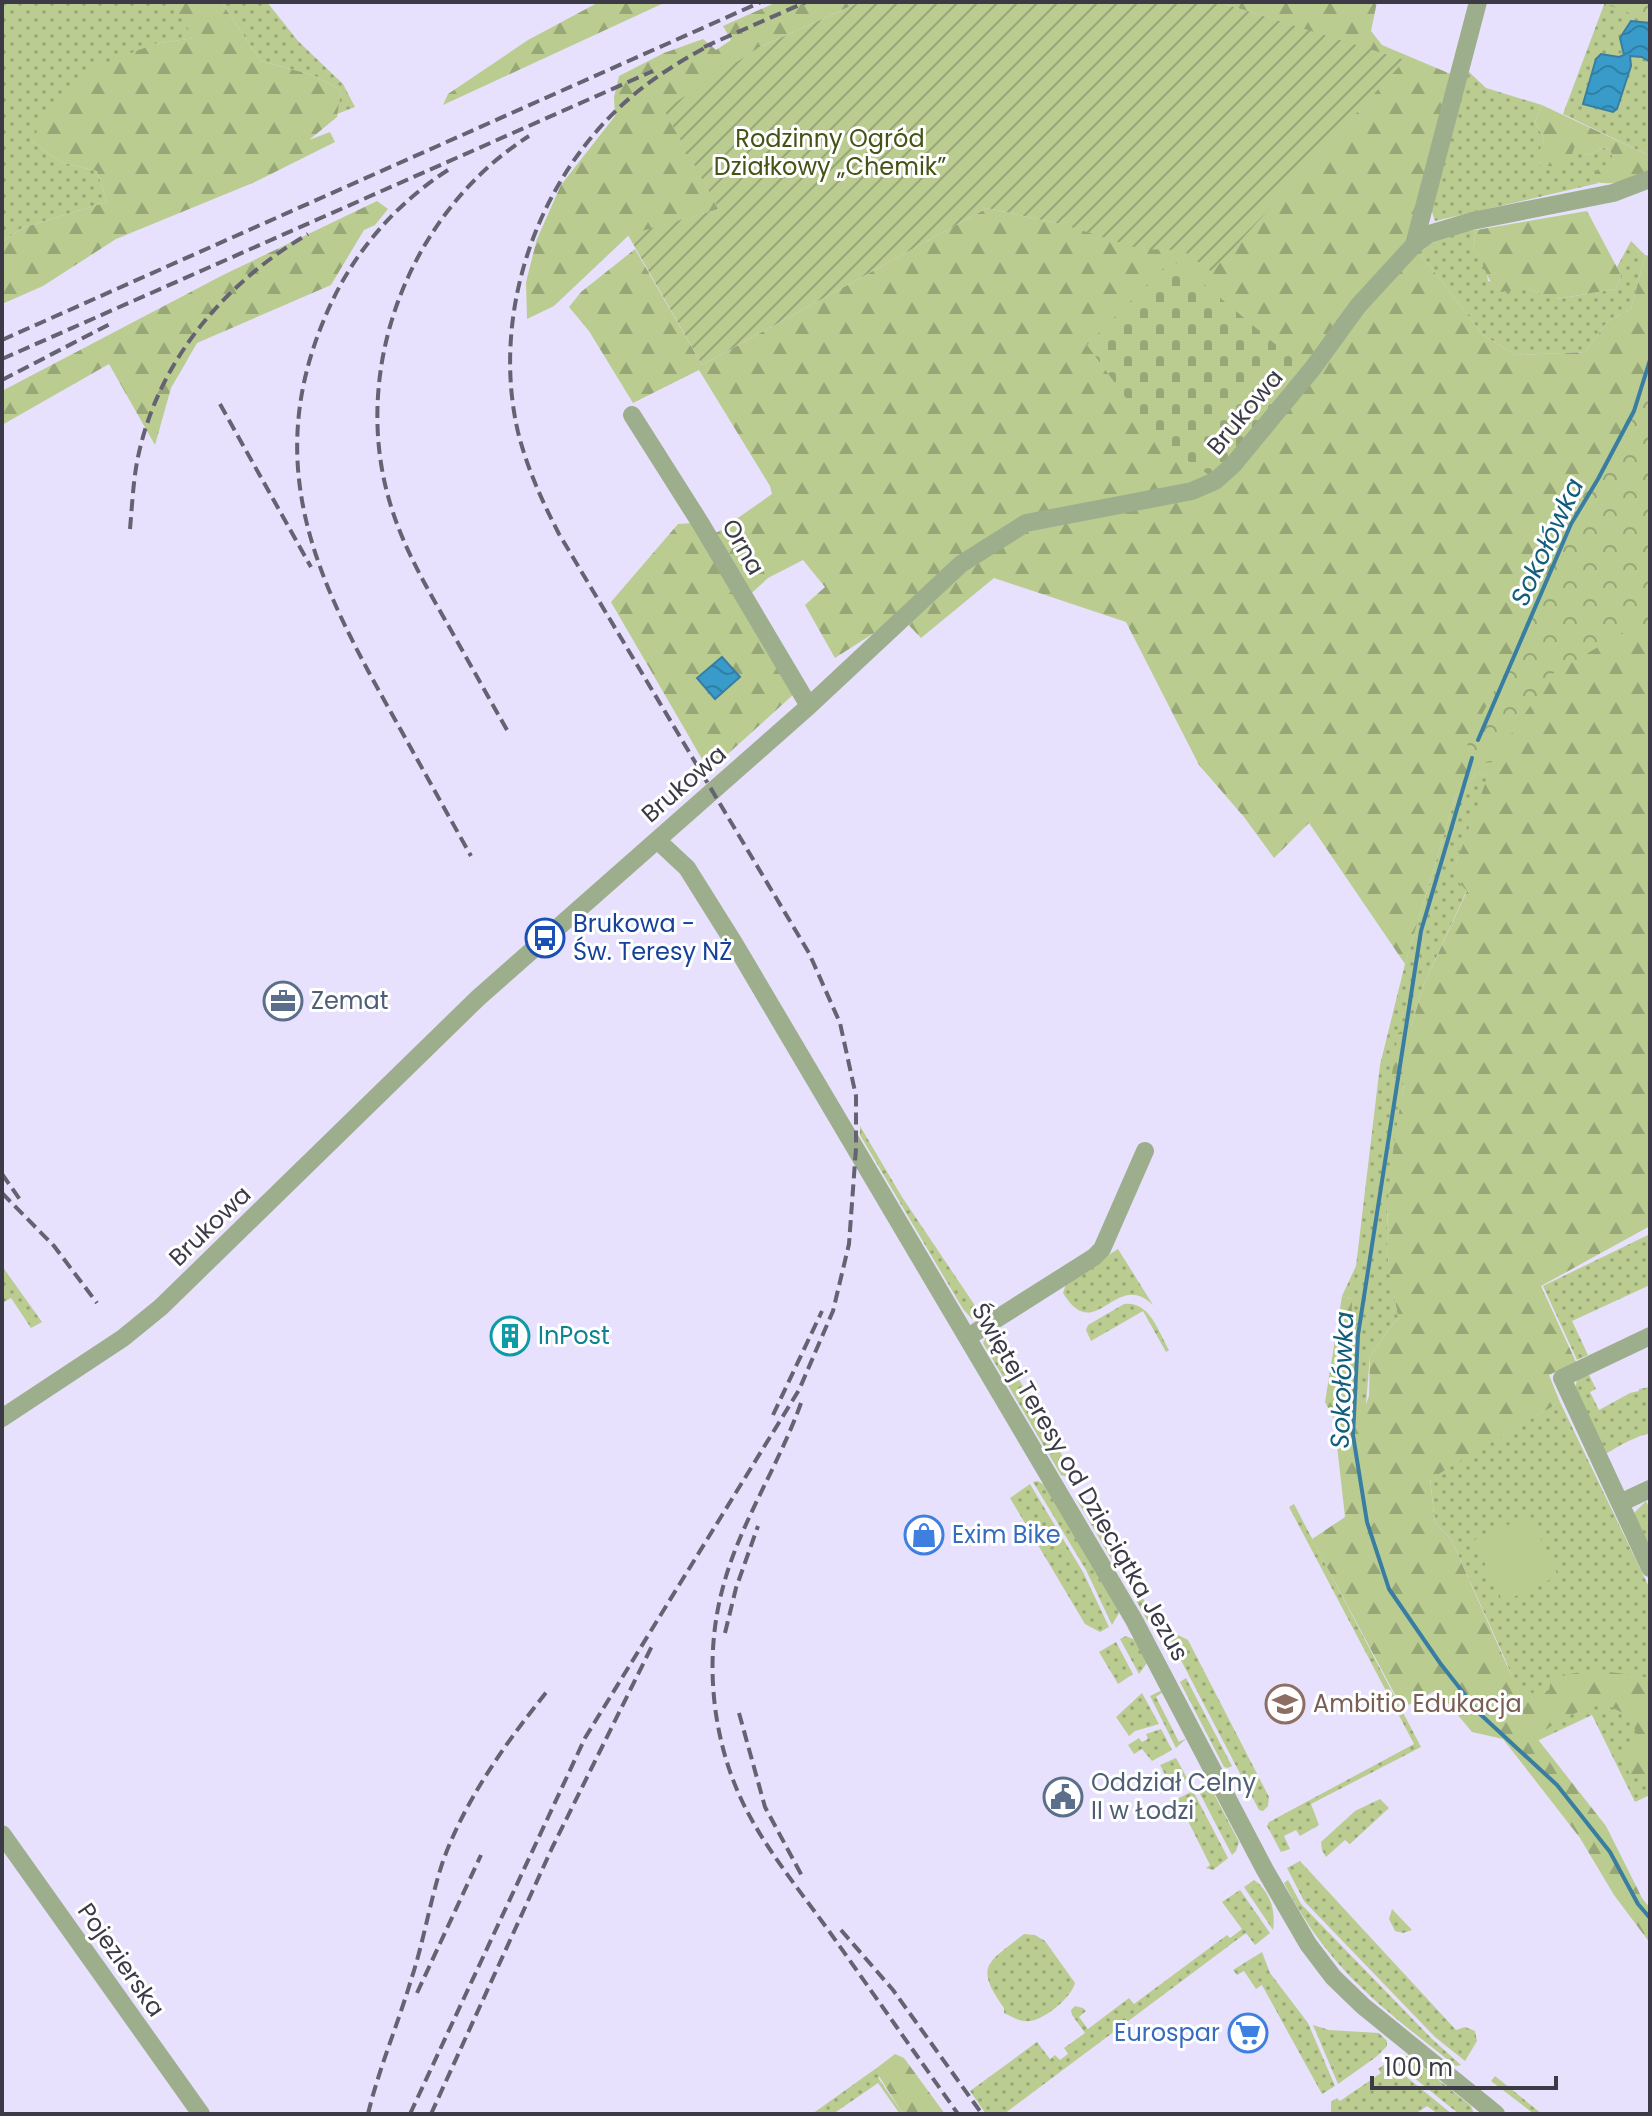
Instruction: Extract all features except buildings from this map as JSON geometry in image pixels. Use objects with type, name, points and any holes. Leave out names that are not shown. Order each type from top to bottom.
[{"type":"street","name":"Brukowa","points":[[1414,245],[1478,2]]},
{"type":"street","name":"Brukowa","points":[[2,1418],[123,1338],[161,1307],[478,998],[809,706],[961,564],[1026,523],[1192,491],[1215,481],[1243,454],[1313,368],[1358,306],[1414,245],[1436,230],[1613,193],[1650,179]]},
{"type":"street","name":"Orna","points":[[632,415],[809,706]]},
{"type":"street","name":"Świętej Teresy od Dzieciątka Jezus","points":[[657,840],[682,862],[701,889],[968,1337],[1152,1651],[1277,1892],[1308,1944],[1333,1977],[1363,2006],[1496,2114]]},
{"type":"street","points":[[968,1337],[1102,1249],[1145,1151]]},
{"type":"street","points":[[1650,1336],[1562,1378],[1650,1568]]},
{"type":"street","points":[[1620,1503],[1650,1489]]},
{"type":"street","name":"Pojezierska","points":[[2,1834],[201,2114]]},
{"type":"green space","points":[[2,2],[171,2],[195,38],[154,44],[31,141],[61,162],[97,171],[107,202],[22,228],[2,242]]},
{"type":"green space","points":[[171,2],[221,2],[261,61],[313,75],[341,90],[337,117],[309,140],[330,132],[335,142],[255,182],[116,239],[43,286],[2,304],[2,242],[22,228],[107,202],[97,171],[61,162],[31,141],[59,97],[101,65],[154,44],[194,38]]},
{"type":"green space","points":[[221,2],[267,2],[298,41],[343,84],[355,107],[337,114],[341,90],[313,75],[261,61]]},
{"type":"green space","points":[[599,2],[666,2],[443,105],[448,94],[528,40]]},
{"type":"green space","points":[[777,2],[860,2],[758,48],[719,209],[628,236],[554,306],[527,319],[526,282],[537,239],[561,185],[615,116],[614,97],[619,76],[664,53],[703,39],[716,50],[731,40],[723,26]]},
{"type":"green space","name":"Rodzinny Ogród Działkowy „Chemik”","points":[[860,2],[1218,2],[1405,60],[1212,272],[1182,250],[1140,249],[1071,227],[1070,220],[1064,218],[1060,224],[987,208],[702,365],[628,235],[719,209],[664,110],[758,48]]},
{"type":"green space","points":[[1218,2],[1377,2],[1371,31],[1382,45],[1453,75],[1409,239],[1483,335],[1516,355],[1585,352],[1608,321],[1631,309],[1645,255],[1650,256],[1650,1226],[1541,1286],[1576,1362],[1549,1375],[1560,1402],[1430,1479],[1435,1523],[1451,1539],[1513,1679],[1539,1698],[1549,1690],[1551,1680],[1576,1673],[1612,1672],[1650,1678],[1650,1786],[1629,1773],[1622,1757],[1634,1748],[1637,1733],[1625,1714],[1603,1703],[1562,1718],[1536,1737],[1606,1826],[1650,1908],[1650,1943],[1614,1895],[1580,1838],[1503,1739],[1472,1732],[1437,1690],[1402,1708],[1312,1539],[1345,1517],[1334,1419],[1325,1402],[1342,1296],[1352,1299],[1349,1355],[1352,1383],[1357,1395],[1366,1404],[1370,1356],[1398,1317],[1390,1271],[1387,1213],[1404,1084],[1392,1074],[1398,1033],[1411,1027],[1424,984],[1467,891],[1458,881],[1456,863],[1488,776],[1478,772],[1456,795],[1405,964],[1309,823],[1274,858],[1199,765],[1126,622],[994,578],[921,638],[902,618],[835,658],[805,605],[825,587],[803,560],[768,578],[741,603],[794,694],[709,771],[611,602],[678,524],[693,523],[700,533],[718,532],[772,494],[699,370],[633,403],[589,331],[569,307],[581,292],[635,249],[702,365],[987,208],[1060,224],[1064,218],[1070,219],[1275,20]]},
{"type":"green space","points":[[1601,2],[1650,2],[1650,21]]},
{"type":"green space","points":[[1605,2],[1650,9],[1650,23],[1639,21],[1620,38],[1624,55],[1601,54],[1631,66],[1631,56],[1650,62],[1650,156],[1563,114]]},
{"type":"green space","points":[[1467,70],[1486,88],[1542,105],[1535,122],[1544,139],[1535,165],[1577,139],[1588,155],[1603,148],[1610,149],[1614,161],[1591,180],[1599,183],[1435,221],[1430,206]]},
{"type":"green space","points":[[1542,105],[1650,156],[1650,173],[1612,183],[1590,180],[1600,167],[1614,161],[1610,149],[1603,148],[1588,155],[1577,140],[1572,154],[1562,167],[1534,165],[1544,139],[1535,122]]},
{"type":"green space","points":[[377,201],[388,209],[375,225],[364,230],[331,285],[197,343],[171,388],[155,445],[109,364],[2,425],[2,391],[223,275]]},
{"type":"green space","points":[[1587,211],[1621,275],[1616,289],[1556,299],[1528,289],[1500,292],[1473,249],[1476,230]]},
{"type":"green space","points":[[1476,230],[1473,249],[1485,263],[1488,281],[1557,299],[1616,289],[1621,275],[1617,267],[1631,241],[1645,255],[1631,309],[1608,321],[1585,352],[1516,355],[1483,335],[1419,252],[1446,233]]},
{"type":"green space","points":[[1171,261],[1182,266],[1305,369],[1212,477],[1157,440],[1087,345]]},
{"type":"green space","points":[[1650,353],[1650,624],[1634,626],[1552,674],[1492,762],[1478,764],[1466,756],[1468,741],[1509,663],[1564,538],[1579,492],[1614,448],[1642,386]]},
{"type":"green space","points":[[1478,772],[1489,776],[1456,863],[1467,890],[1424,984],[1411,1027],[1387,1215],[1388,1259],[1398,1317],[1370,1356],[1366,1404],[1353,1385],[1348,1356],[1352,1299],[1342,1296],[1356,1266],[1380,1065],[1405,964],[1456,795]]},
{"type":"green space","points":[[860,1126],[902,1197],[984,1319],[972,1319],[963,1309],[860,1135]]},
{"type":"green space","points":[[1650,1234],[1650,1285],[1572,1321],[1588,1355],[1577,1360],[1543,1286]]},
{"type":"green space","points":[[1118,1249],[1153,1305],[1140,1296],[1128,1295],[1096,1311],[1086,1312],[1075,1308],[1063,1293],[1067,1281]]},
{"type":"green space","points":[[2,1266],[42,1322],[31,1328],[11,1298],[2,1303]]},
{"type":"green space","points":[[1124,1304],[1133,1304],[1147,1312],[1169,1350],[1166,1352],[1143,1311],[1091,1341],[1086,1330],[1088,1325]]},
{"type":"green space","points":[[990,1329],[1073,1479],[1061,1475],[983,1343]]},
{"type":"green space","points":[[1588,1373],[1596,1389],[1590,1392],[1599,1410],[1630,1393],[1650,1387],[1649,1434],[1605,1454],[1575,1390],[1577,1379]]},
{"type":"green space","points":[[1560,1402],[1650,1589],[1650,1795],[1635,1802],[1592,1715],[1537,1741],[1505,1659],[1451,1539],[1435,1523],[1430,1478]]},
{"type":"green space","points":[[1033,1482],[1044,1485],[1117,1606],[1119,1613],[1112,1625],[1086,1570]]},
{"type":"green space","points":[[1030,1484],[1083,1572],[1109,1627],[1100,1632],[1085,1624],[1010,1498]]},
{"type":"green space","points":[[1079,1491],[1123,1566],[1112,1560],[1077,1500]]},
{"type":"green space","points":[[1646,1501],[1650,1509],[1650,1549],[1633,1514]]},
{"type":"green space","points":[[1294,1504],[1421,1747],[1311,1804],[1319,1825],[1300,1836],[1296,1830],[1284,1836],[1290,1849],[1281,1852],[1267,1826],[1269,1822],[1414,1744],[1289,1507]]},
{"type":"green space","points":[[1530,1515],[1558,1576],[1503,1602],[1474,1540]]},
{"type":"green space","points":[[1133,1580],[1156,1622],[1147,1620],[1130,1589]]},
{"type":"green space","points":[[1178,1635],[1188,1640],[1269,1797],[1268,1806],[1263,1811],[1259,1810],[1171,1641]]},
{"type":"green space","points":[[1126,1636],[1135,1640],[1147,1663],[1139,1674],[1120,1639]]},
{"type":"green space","points":[[1116,1642],[1133,1674],[1118,1684],[1099,1652]]},
{"type":"green space","points":[[1186,1678],[1232,1766],[1228,1768],[1224,1767],[1180,1682]]},
{"type":"green space","points":[[1162,1690],[1156,1697],[1179,1742],[1187,1738],[1176,1748],[1150,1696]]},
{"type":"green space","points":[[1142,1693],[1159,1724],[1135,1731],[1129,1736],[1116,1717]]},
{"type":"green space","points":[[1161,1729],[1172,1750],[1152,1761],[1142,1749],[1134,1754],[1128,1745],[1139,1738],[1142,1742],[1148,1739],[1146,1734]]},
{"type":"green space","points":[[1176,1758],[1187,1778],[1172,1788],[1160,1765]]},
{"type":"green space","points":[[1197,1788],[1212,1790],[1239,1842],[1232,1855]]},
{"type":"green space","points":[[1193,1791],[1228,1858],[1213,1870],[1206,1868],[1210,1865],[1177,1799]]},
{"type":"green space","points":[[1380,1799],[1389,1808],[1350,1844],[1345,1840],[1326,1857],[1321,1842],[1355,1811]]},
{"type":"green space","points":[[1300,1861],[1456,2030],[1465,2027],[1475,2031],[1477,2041],[1465,2061],[1435,2037],[1304,1901],[1287,1868]]},
{"type":"green space","points":[[1254,1880],[1271,1902],[1273,1930],[1244,1887]]},
{"type":"green space","points":[[1288,1880],[1301,1904],[1461,2065],[1456,2066],[1404,2025],[1338,1964],[1301,1913],[1284,1883]]},
{"type":"green space","points":[[1240,1890],[1270,1933],[1255,1945],[1246,1933],[1004,2114],[986,2114],[970,2091],[1037,2042],[1050,2059],[1055,2055],[1060,2060],[1068,2054],[1064,2048],[1085,2033],[1072,2015],[1071,2010],[1075,2006],[1086,2011],[1079,2017],[1088,2029],[1129,1998],[1134,2004],[1227,1935],[1230,1938],[1242,1929],[1222,1902]]},
{"type":"green space","points":[[1392,1909],[1412,1930],[1403,1933],[1395,1931],[1389,1919]]},
{"type":"green space","points":[[1024,1934],[1035,1935],[1045,1941],[1075,1983],[1057,2007],[1043,2017],[1030,2021],[1004,2013],[987,1974],[994,1959]]},
{"type":"green space","points":[[1262,1952],[1270,1973],[1308,2023],[1335,2086],[1322,2094],[1262,1985],[1256,1989],[1244,1971],[1237,1975],[1233,1970]]},
{"type":"green space","points":[[1313,2025],[1329,2030],[1379,2033],[1387,2041],[1387,2046],[1338,2084]]},
{"type":"green space","points":[[895,2054],[904,2058],[945,2114],[903,2114],[877,2073],[878,2067]]},
{"type":"green space","points":[[1409,2056],[1471,2106],[1474,2114],[1459,2114],[1392,2060]]},
{"type":"green space","points":[[1388,2062],[1452,2114],[1438,2114],[1427,2106],[1415,2114],[1331,2114],[1331,2102],[1337,2098],[1340,2101],[1381,2073],[1378,2069]]},
{"type":"green space","points":[[878,2067],[879,2079],[903,2114],[878,2083],[833,2114],[812,2114]]},
{"type":"green space","points":[[1495,2076],[1542,2114],[1534,2114],[1491,2081]]},
{"type":"water","points":[[1631,21],[1650,23],[1650,62],[1642,57],[1630,56],[1631,66],[1617,109],[1613,112],[1583,104],[1596,59],[1601,54],[1624,55],[1620,38]]},
{"type":"water","points":[[722,657],[740,677],[715,699],[697,678]]},
{"type":"waterway","name":"Sokołówka","points":[[1478,740],[1571,524],[1634,411],[1650,360]]},
{"type":"waterway","name":"Sokołówka","points":[[1472,758],[1421,931],[1358,1335],[1353,1435],[1367,1522],[1389,1589],[1480,1714],[1557,1785],[1610,1852],[1638,1904],[1650,1918]]},
{"type":"railway","points":[[2,340],[761,2]]},
{"type":"railway","points":[[704,47],[806,2]]},
{"type":"railway","points":[[410,2114],[585,1738],[799,1390],[833,1311],[849,1244],[856,1148],[856,1096],[840,1023],[809,953],[559,534],[526,458],[511,388],[511,343],[516,299],[527,255],[544,213],[565,174],[591,137],[632,96],[712,44]]},
{"type":"railway","points":[[2,359],[653,71]]},
{"type":"railway","points":[[507,730],[428,590],[401,533],[390,503],[379,451],[378,399],[385,347],[400,297],[422,249],[452,206],[487,168],[529,136]]},
{"type":"railway","points":[[448,170],[390,218],[359,256],[333,299],[306,375],[298,426],[298,474],[306,522],[339,614],[471,856]]},
{"type":"railway","points":[[130,529],[137,462],[146,426],[177,360],[222,302],[277,254],[308,234]]},
{"type":"railway","points":[[2,380],[110,324]]},
{"type":"railway","points":[[220,404],[311,567]]},
{"type":"railway","points":[[2,1174],[21,1201]]},
{"type":"railway","points":[[2,1193],[54,1246],[97,1303]]},
{"type":"railway","points":[[773,1415],[822,1311]]},
{"type":"railway","points":[[801,1403],[739,1541],[723,1587],[713,1643],[714,1701],[719,1730],[735,1785],[767,1845],[958,2114]]},
{"type":"railway","points":[[725,1633],[736,1588],[758,1526]]},
{"type":"railway","points":[[431,2114],[552,1848],[652,1646]]},
{"type":"railway","points":[[368,2114],[416,1965],[438,1876],[452,1838],[489,1771],[549,1689]]},
{"type":"railway","points":[[739,1713],[765,1807],[802,1876]]},
{"type":"railway","points":[[417,1993],[481,1855]]},
{"type":"railway","points":[[841,1930],[893,1990],[982,2114]]},
{"type":"place","name":"Brukowa - Św. Teresy NŻ","points":[[545,938]]},
{"type":"place","name":"Zemat","points":[[283,1001]]},
{"type":"place","name":"InPost","points":[[510,1336]]},
{"type":"place","name":"Exim Bike","points":[[924,1535]]},
{"type":"place","name":"Ambitio Edukacja","points":[[1285,1704]]},
{"type":"place","name":"Oddział Celny II w Łodzi","points":[[1063,1797]]},
{"type":"place","name":"Eurospar","points":[[1248,2033]]}]
